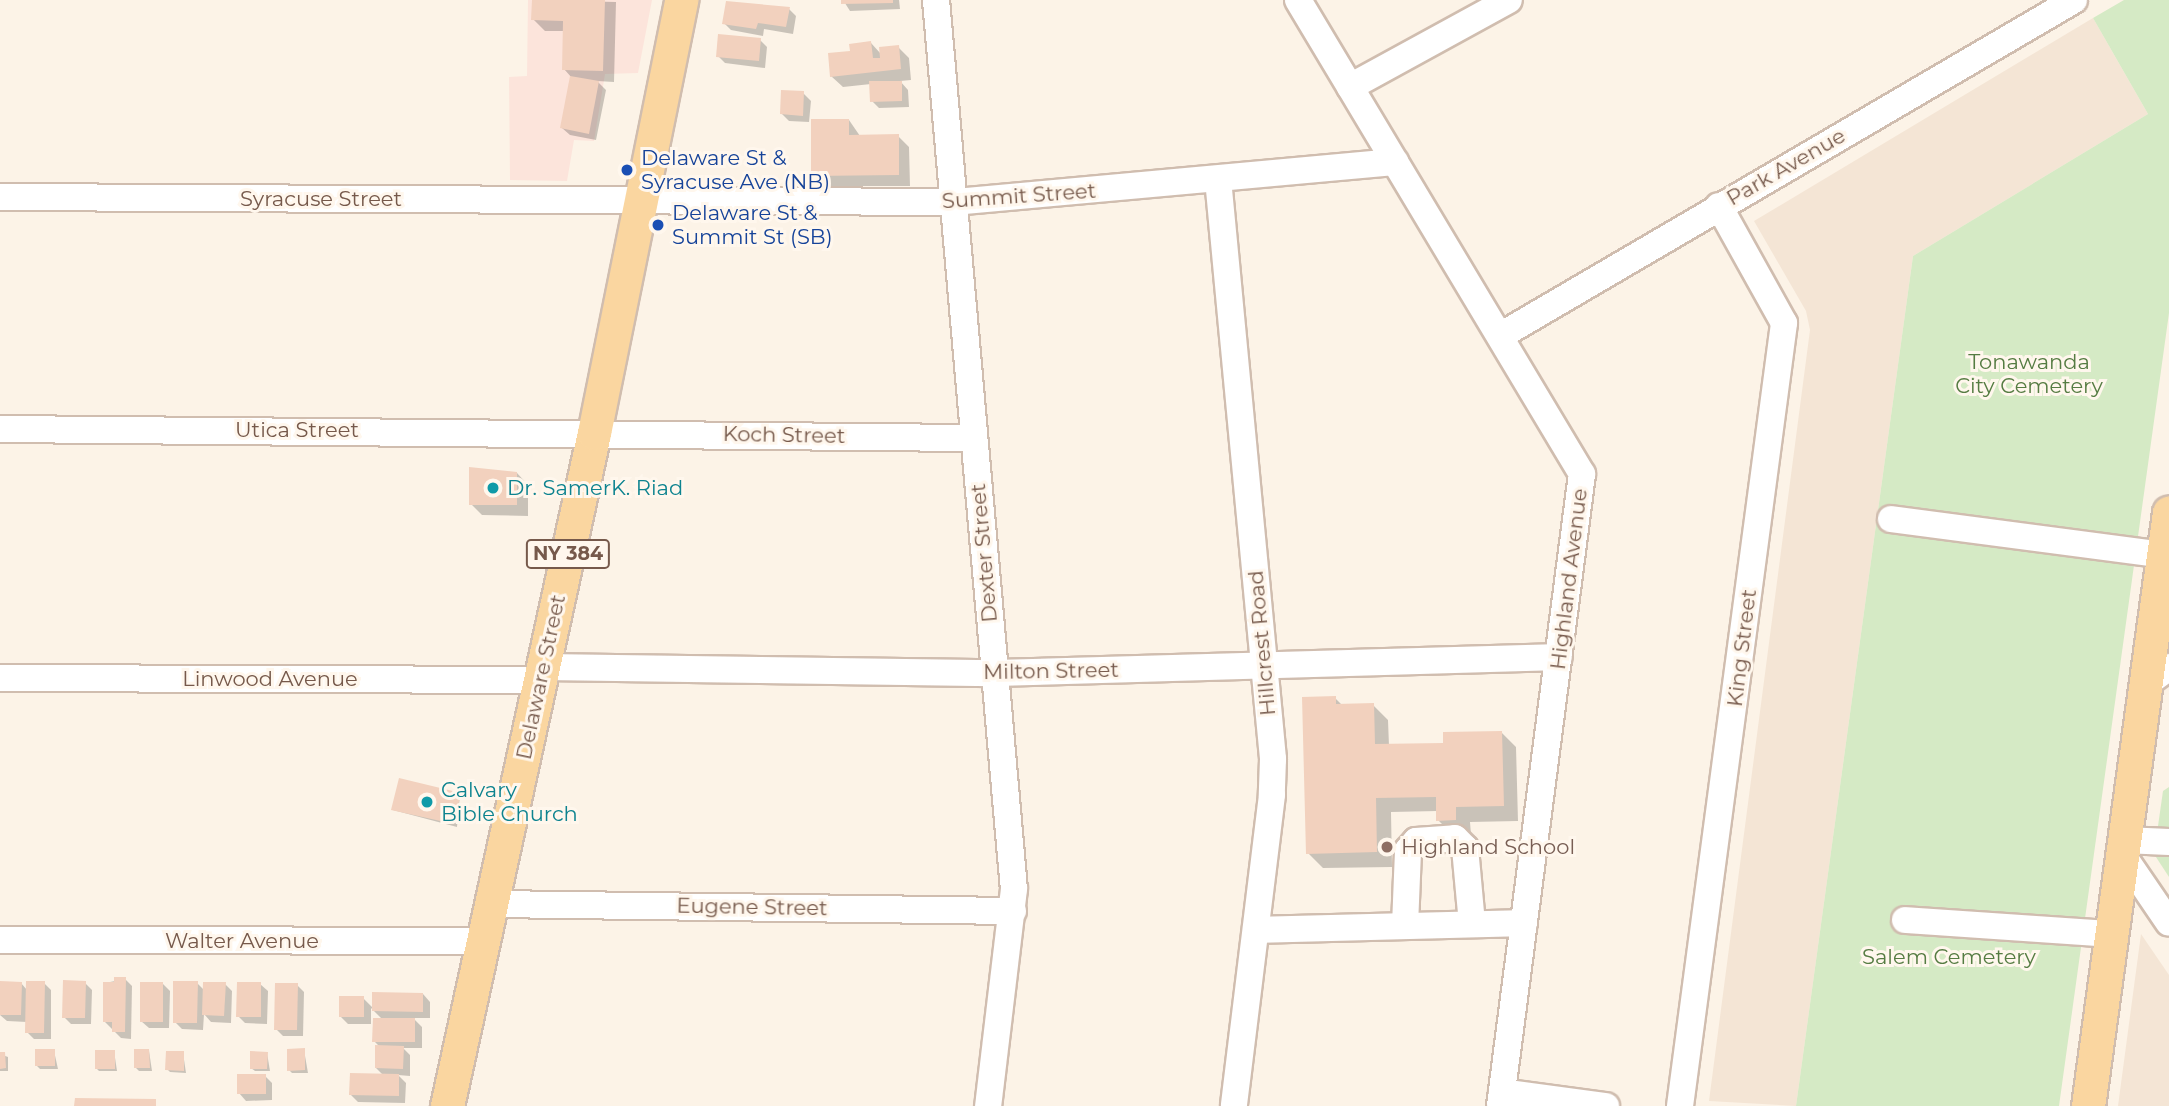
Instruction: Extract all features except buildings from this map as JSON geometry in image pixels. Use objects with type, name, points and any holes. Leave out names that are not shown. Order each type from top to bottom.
[{"type":"main road","name":"Delaware Street","points":[[454,1099],[484,941],[594,433],[681,0]]},
{"type":"main road","points":[[2088,1106],[2123,847],[2157,675],[2163,555],[2169,512]]},
{"type":"street","name":"Dexter Street","points":[[936,0],[995,673],[1013,911],[988,1106]]},
{"type":"street","name":"Highland Avenue","points":[[1298,0],[1582,474],[1501,1099]]},
{"type":"street","points":[[1350,87],[1509,0]]},
{"type":"street","name":"Park Avenue","points":[[1500,336],[2074,0]]},
{"type":"street","name":"Summit Street","points":[[642,201],[955,202],[1395,162]]},
{"type":"street","name":"Hillcrest Road","points":[[1218,179],[1265,667],[1272,795],[1234,1106]]},
{"type":"street","name":"Syracuse Street","points":[[0,197],[642,201]]},
{"type":"street","name":"King Street","points":[[1680,1106],[1784,323],[1719,206]]},
{"type":"street","name":"Utica Street","points":[[0,429],[594,433]]},
{"type":"street","name":"Koch Street","points":[[594,433],[973,438]]},
{"type":"street","points":[[1891,518],[2163,555]]},
{"type":"street","name":"Milton Street","points":[[542,674],[995,673],[1559,657]]},
{"type":"street","name":"Linwood Avenue","points":[[0,678],[542,674]]},
{"type":"street","points":[[1405,926],[1408,850],[1416,841],[1455,838],[1465,848],[1472,924]]},
{"type":"street","points":[[2169,842],[2123,847],[2169,923]]},
{"type":"street","name":"Eugene Street","points":[[492,904],[1013,911]]},
{"type":"street","points":[[1905,920],[2110,934]]},
{"type":"street","points":[[1256,930],[1524,923]]},
{"type":"street","name":"Walter Avenue","points":[[0,940],[484,941]]},
{"type":"street","points":[[1501,1099],[1606,1106]]},
{"type":"shaded area","points":[[528,0],[652,0],[638,73],[605,74],[594,141],[574,140],[567,181],[510,180],[509,77],[527,76]]},
{"type":"shaded area","points":[[2093,18],[2148,114],[1913,256],[1796,1106],[1709,1101],[1810,330],[1806,311],[1754,221]]},
{"type":"shaded area","points":[[2141,934],[2169,975],[2169,1106],[2118,1106]]},
{"type":"green space","name":"Tonawanda City Cemetery","points":[[2124,0],[2169,0],[2169,313],[2059,1106],[1796,1106],[1913,256],[2148,114],[2093,18]]},
{"type":"green space","points":[[2169,787],[2169,877],[2154,854],[2163,791]]},
{"type":"place","name":"Delaware St & Syracuse Ave (NB)","points":[[627,170]]},
{"type":"place","name":"Delaware St & Summit St (SB)","points":[[658,225]]},
{"type":"place","name":"Dr. SamerK. Riad","points":[[493,488]]},
{"type":"place","name":"Calvary Bible Church","points":[[427,802]]},
{"type":"place","name":"Highland School","points":[[1387,847]]},
{"type":"park label","name":"Salem Cemetery","points":[[1949,957]]}]
